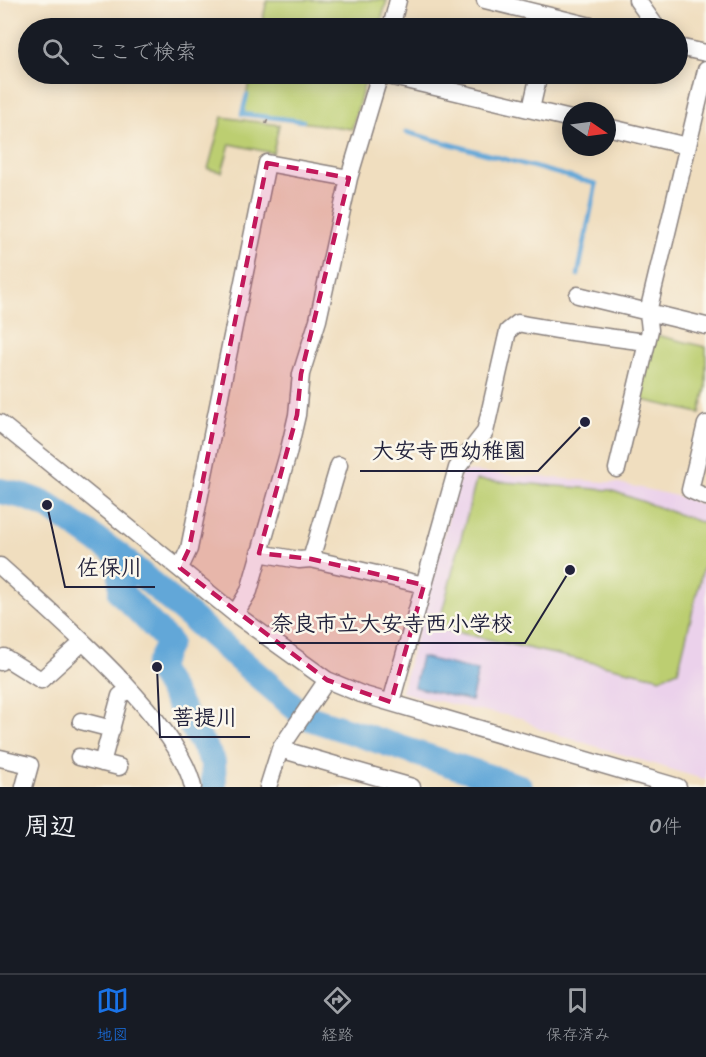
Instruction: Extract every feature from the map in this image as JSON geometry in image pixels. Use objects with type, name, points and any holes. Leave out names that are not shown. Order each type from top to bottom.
[{"type":"street","points":[[394,18],[398,0]]},
{"type":"street","points":[[485,0],[536,18]]},
{"type":"street","points":[[637,0],[650,18]]},
{"type":"street","points":[[688,49],[706,53]]},
{"type":"street","points":[[617,469],[650,330],[648,312],[706,70]]},
{"type":"street","points":[[236,614],[249,591],[290,444],[297,415],[301,374],[318,320],[350,178],[377,84]]},
{"type":"street","points":[[423,84],[562,117]]},
{"type":"street","points":[[531,109],[537,84]]},
{"type":"street","points":[[616,129],[687,146]]},
{"type":"street","points":[[180,568],[189,549],[267,163],[350,178]]},
{"type":"street","points":[[578,295],[706,326]]},
{"type":"street","points":[[391,702],[457,468],[485,432],[508,331],[518,322],[567,334],[580,332],[646,342]]},
{"type":"street","points":[[0,423],[323,687],[391,702],[678,787]]},
{"type":"street","points":[[706,424],[690,490],[706,497]]},
{"type":"street","points":[[311,559],[339,465]]},
{"type":"street","points":[[259,553],[299,560],[311,559],[424,585]]},
{"type":"street","points":[[0,566],[83,642],[128,690],[175,745],[189,770],[193,787]]},
{"type":"street","points":[[0,663],[4,657],[40,680],[83,642]]},
{"type":"street","points":[[268,787],[283,745],[323,687]]},
{"type":"street","points":[[102,763],[120,696],[128,690]]},
{"type":"street","points":[[81,721],[112,729]]},
{"type":"street","points":[[283,745],[412,787]]},
{"type":"street","points":[[79,757],[119,767]]},
{"type":"street","points":[[0,758],[30,765],[24,787]]},
{"type":"path","points":[[266,124],[268,117]]},
{"type":"highlighted area","points":[[267,163],[349,178],[301,374],[297,415],[259,553],[311,559],[424,585],[391,702],[327,680],[180,568],[189,549]]},
{"type":"shaded area","points":[[461,471],[618,483],[681,497],[706,506],[706,780],[539,729],[522,718],[401,692]]},
{"type":"green space","points":[[267,0],[387,0],[382,18],[263,18]]},
{"type":"green space","points":[[249,84],[364,84],[352,129],[242,114]]},
{"type":"green space","points":[[222,117],[279,125],[273,153],[230,144],[222,172],[208,169]]},
{"type":"green space","points":[[652,334],[706,347],[706,388],[700,413],[638,399]]},
{"type":"green space","points":[[476,480],[610,490],[706,524],[706,556],[678,671],[661,678],[438,628]]},
{"type":"water","points":[[421,657],[478,671],[471,701],[414,687]]},
{"type":"waterway","points":[[247,95],[242,114],[303,121]]},
{"type":"waterway","points":[[406,132],[596,184],[578,275]]},
{"type":"waterway","points":[[0,491],[47,505],[121,557],[306,717],[520,787]]},
{"type":"waterway","points":[[121,557],[121,593],[169,642],[157,667],[213,762],[214,787]]},
{"type":"place","name":"大安寺西幼稚園","points":[[585,422]]},
{"type":"place","name":"佐保川","points":[[47,505]]},
{"type":"place","name":"奈良市立大安寺西小学校","points":[[570,570]]},
{"type":"place","name":"菩提川","points":[[157,667]]}]
